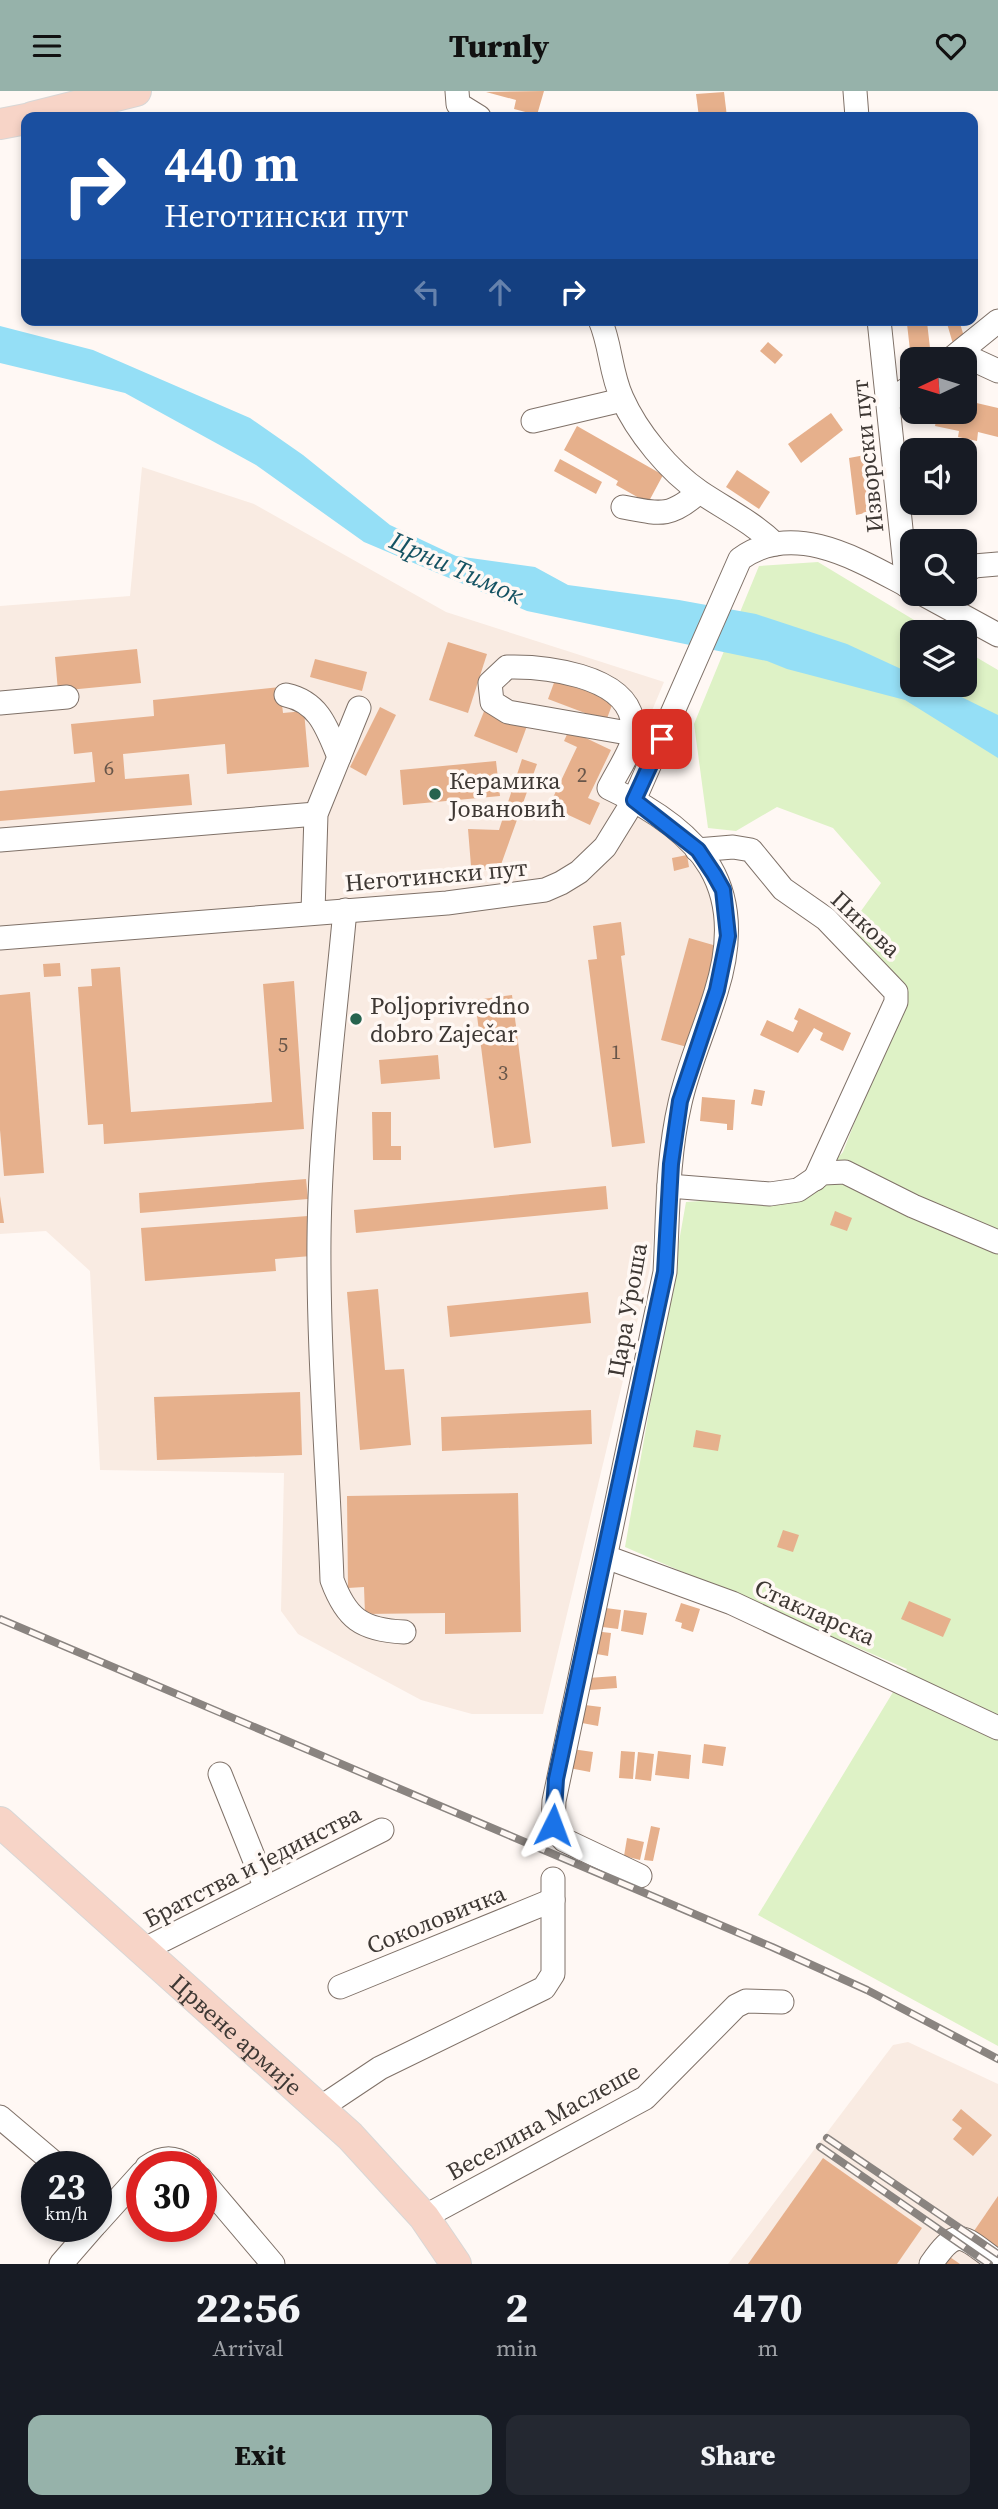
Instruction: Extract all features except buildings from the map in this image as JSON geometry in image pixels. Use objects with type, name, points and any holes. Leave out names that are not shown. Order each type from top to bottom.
[{"type":"main road","points":[[52,112],[136,91]]},
{"type":"main road","points":[[0,124],[21,120]]},
{"type":"main road","name":"Црвене армије","points":[[0,1822],[145,1949],[377,2163],[424,2217],[456,2264]]},
{"type":"street","points":[[457,91],[458,104],[470,112]]},
{"type":"street","points":[[855,91],[857,112]]},
{"type":"street","points":[[966,347],[998,321]]},
{"type":"street","points":[[603,326],[610,369],[622,400],[672,468],[699,492],[755,525],[775,544],[817,545],[834,550],[900,582]]},
{"type":"street","name":"Изворски пут","points":[[880,326],[888,401],[910,529]]},
{"type":"street","points":[[977,364],[998,372]]},
{"type":"street","points":[[888,401],[900,394]]},
{"type":"street","points":[[533,421],[622,400]]},
{"type":"street","points":[[623,507],[672,513],[699,492]]},
{"type":"street","name":"Неготински пут","points":[[0,937],[447,903],[545,890],[579,872],[593,860],[634,800],[730,575],[740,559],[749,552],[775,544]]},
{"type":"street","points":[[977,566],[998,564]]},
{"type":"street","points":[[946,606],[998,635]]},
{"type":"street","points":[[636,733],[630,707],[617,692],[564,671],[507,667],[489,683],[492,702],[508,712],[636,733],[666,729]]},
{"type":"street","points":[[286,695],[307,702],[319,714],[339,757]]},
{"type":"street","points":[[0,703],[67,697]]},
{"type":"street","points":[[313,912],[316,814],[359,708]]},
{"type":"street","name":"Цара Уроша","points":[[636,733],[609,788],[634,800],[698,850],[723,890],[728,936],[717,990],[680,1101],[669,1186],[665,1272],[606,1557],[556,1779],[553,1825],[564,1840],[640,1876]]},
{"type":"street","points":[[0,840],[316,814]]},
{"type":"street","name":"Пикова","points":[[698,850],[733,847],[751,850],[778,883],[826,919],[896,992],[896,1002],[815,1179]]},
{"type":"street","points":[[345,910],[322,1159],[319,1238],[320,1345],[332,1580],[342,1607],[361,1622],[383,1631],[404,1632]]},
{"type":"street","points":[[669,1186],[770,1194],[798,1190],[833,1171],[845,1172],[913,1206],[998,1242]]},
{"type":"street","name":"Стакларска","points":[[606,1557],[733,1603],[998,1728]]},
{"type":"street","points":[[220,1774],[265,1887]]},
{"type":"street","name":"Братства и јединства","points":[[145,1949],[382,1830]]},
{"type":"street","name":"Соколовичка","points":[[320,2108],[380,2068],[544,1988],[553,1974],[553,1889],[340,1987]]},
{"type":"street","name":"Веселина Маслеше","points":[[424,2217],[645,2098],[736,2006],[746,2001],[782,2003]]},
{"type":"street","points":[[0,2117],[40,2151]]},
{"type":"street","points":[[112,2202],[126,2189]]},
{"type":"street","points":[[217,2198],[273,2264]]},
{"type":"street","points":[[932,2264],[946,2242],[956,2237],[963,2238],[998,2262]]},
{"type":"street","points":[[61,2264],[78,2242]]},
{"type":"shaded area","points":[[142,467],[254,504],[446,612],[664,682],[614,801],[674,840],[706,882],[719,932],[667,1110],[650,1268],[543,1714],[472,1714],[421,1700],[298,1634],[281,1611],[284,1473],[100,1470],[90,1271],[46,1231],[0,1234],[0,606],[130,596]]},
{"type":"shaded area","points":[[908,2042],[998,2084],[998,2264],[728,2264],[893,2045]]},
{"type":"green space","points":[[818,562],[914,620],[900,620],[900,697],[977,697],[977,658],[998,670],[998,2046],[758,1915],[907,1669],[625,1547],[686,1202],[804,1194],[843,1152],[905,993],[851,925],[881,883],[833,828],[777,807],[736,831],[708,828],[694,724],[759,566]]},
{"type":"water","name":"Црни Тимок","points":[[0,326],[93,350],[250,418],[303,455],[390,525],[456,556],[535,567],[568,585],[756,614],[847,644],[900,668],[900,697],[961,697],[998,715],[998,758],[905,700],[787,669],[767,661],[527,611],[364,542],[256,465],[125,393],[0,363]]},
{"type":"railway","points":[[0,1619],[772,1947],[867,1990],[998,2059]]},
{"type":"railway","points":[[827,2138],[998,2254]]},
{"type":"railway","points":[[820,2147],[989,2264]]},
{"type":"place","name":"Керамика Јовановић","points":[[435,794]]},
{"type":"place","name":"Poljoprivredno dobro Zaječar","points":[[356,1019]]},
{"type":"route","points":[[553,1825],[556,1779],[606,1557],[665,1272],[669,1186],[680,1101],[717,990],[728,936],[728,911],[723,890],[698,850],[634,800],[662,739]]}]
